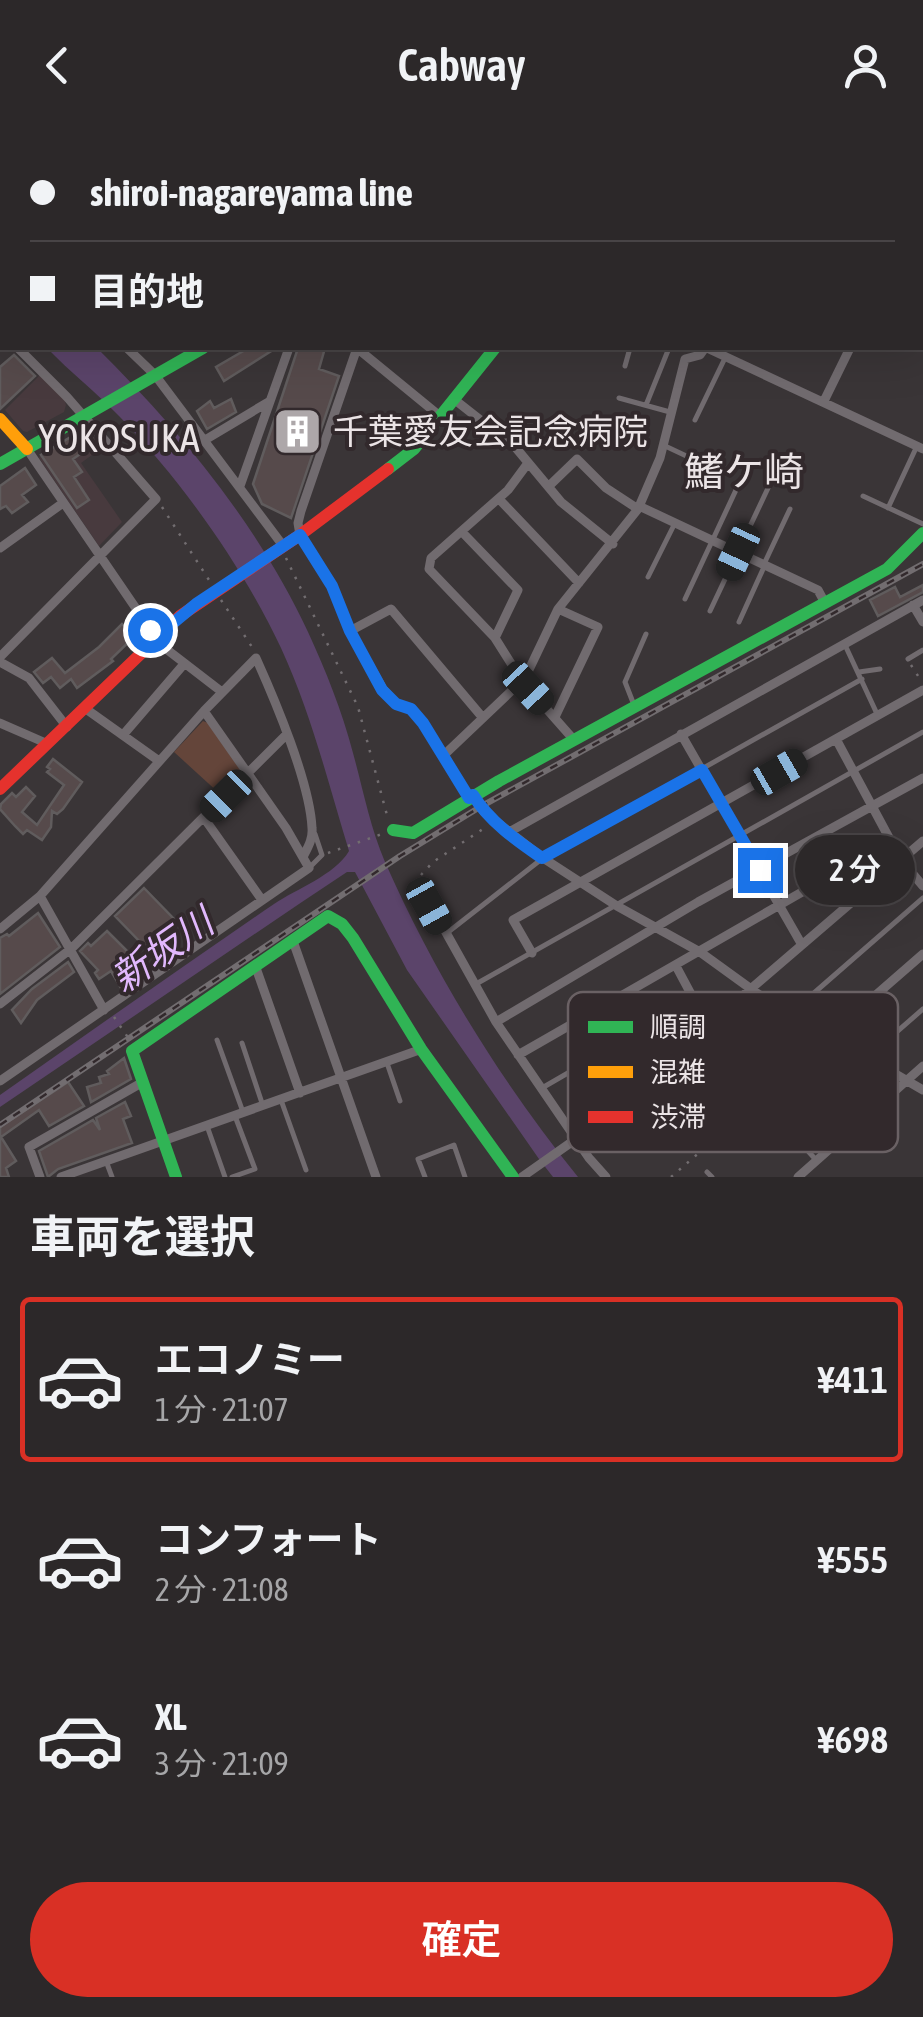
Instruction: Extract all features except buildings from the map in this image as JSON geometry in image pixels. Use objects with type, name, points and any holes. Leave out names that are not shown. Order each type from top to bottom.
[{"type":"street","points":[[20,350],[86,415],[156,498],[0,659],[29,678],[66,727]]},
{"type":"street","points":[[129,350],[206,440],[282,550]]},
{"type":"street","points":[[0,464],[200,350]]},
{"type":"street","points":[[240,486],[287,350]]},
{"type":"street","points":[[357,350],[298,524],[300,535],[332,586],[350,631],[382,690],[396,704],[411,709],[471,796],[509,832],[616,906],[700,952],[758,992]]},
{"type":"street","points":[[360,350],[441,417]]},
{"type":"street","points":[[0,789],[155,638],[217,589],[282,550],[396,464],[441,417],[493,350]]},
{"type":"street","points":[[444,755],[522,681],[558,609],[639,508],[663,445],[685,359],[704,350]]},
{"type":"street","points":[[711,350],[920,447]]},
{"type":"street","points":[[824,401],[849,350]]},
{"type":"street","points":[[455,400],[516,448],[562,502],[612,544]]},
{"type":"street","points":[[206,440],[270,401]]},
{"type":"street","points":[[0,418],[26,448],[155,638],[222,692]]},
{"type":"street","points":[[549,486],[577,459],[606,488],[639,508],[818,590],[825,603]]},
{"type":"street","points":[[528,463],[498,499],[431,558],[429,568],[495,638],[522,681],[574,740]]},
{"type":"street","points":[[498,499],[579,582]]},
{"type":"street","points":[[0,548],[63,503]]},
{"type":"street","points":[[463,532],[518,590],[495,638]]},
{"type":"street","points":[[393,830],[413,832],[471,796],[887,569],[923,533]]},
{"type":"street","points":[[509,832],[918,602],[923,622]]},
{"type":"street","points":[[350,631],[391,609],[483,718]]},
{"type":"street","points":[[555,717],[598,627],[558,609]]},
{"type":"street","points":[[0,928],[40,896],[256,658],[276,701],[312,826],[311,841],[303,857]]},
{"type":"street","points":[[123,735],[184,664]]},
{"type":"street","points":[[532,953],[513,920],[923,687]]},
{"type":"street","points":[[86,709],[159,761]]},
{"type":"street","points":[[0,1080],[309,868],[204,711]]},
{"type":"street","points":[[0,723],[48,744]]},
{"type":"street","points":[[0,1004],[72,948],[286,734]]},
{"type":"street","points":[[681,734],[802,945]]},
{"type":"street","points":[[836,739],[901,860],[923,886]]},
{"type":"street","points":[[496,1022],[923,778]]},
{"type":"street","points":[[204,818],[262,900]]},
{"type":"street","points":[[630,992],[891,841]]},
{"type":"street","points":[[747,992],[923,841]]},
{"type":"street","points":[[420,886],[496,1022],[568,1127]]},
{"type":"street","points":[[40,896],[107,1010]]},
{"type":"street","points":[[176,1177],[132,1051],[328,916],[336,918],[354,940],[422,1049],[513,1177]]},
{"type":"street","points":[[293,941],[372,1176]]},
{"type":"street","points":[[880,992],[923,954]]},
{"type":"street","points":[[255,965],[300,1093]]},
{"type":"street","points":[[676,966],[690,992]]},
{"type":"street","points":[[518,1055],[568,1027]]},
{"type":"street","points":[[61,1177],[422,1049]]},
{"type":"street","points":[[898,1088],[923,1066]]},
{"type":"street","points":[[898,1075],[923,1090]]},
{"type":"street","points":[[40,1177],[29,1147],[142,1082]]},
{"type":"street","points":[[522,1177],[568,1145]]},
{"type":"street","points":[[586,1152],[606,1177]]},
{"type":"street","points":[[798,1177],[827,1152]]},
{"type":"lane","points":[[625,366],[629,350]]},
{"type":"lane","points":[[646,404],[668,350]]},
{"type":"lane","points":[[695,420],[726,356]]},
{"type":"lane","points":[[618,398],[670,412]]},
{"type":"lane","points":[[663,445],[696,461]]},
{"type":"lane","points":[[888,508],[920,447]]},
{"type":"lane","points":[[685,599],[743,475]]},
{"type":"lane","points":[[710,611],[769,486]]},
{"type":"lane","points":[[863,496],[923,524]]},
{"type":"lane","points":[[739,622],[790,509]]},
{"type":"lane","points":[[648,578],[675,522]]},
{"type":"lane","points":[[635,707],[625,682],[646,634]]},
{"type":"lane","points":[[844,642],[878,716]]},
{"type":"lane","points":[[908,659],[923,650]]},
{"type":"lane","points":[[444,934],[542,858],[702,770],[860,676],[880,669]]},
{"type":"lane","points":[[474,986],[923,732]]},
{"type":"lane","points":[[309,868],[322,855],[312,826]]},
{"type":"lane","points":[[815,992],[923,898]]},
{"type":"lane","points":[[898,1031],[923,1009]]},
{"type":"lane","points":[[217,1040],[255,1169],[232,1177]]},
{"type":"lane","points":[[242,1044],[264,1106]]},
{"type":"lane","points":[[387,1063],[400,1101]]},
{"type":"lane","points":[[542,1088],[568,1073]]},
{"type":"lane","points":[[281,1100],[306,1170]]},
{"type":"lane","points":[[207,1126],[225,1177]]},
{"type":"lane","points":[[424,1177],[418,1159],[454,1145],[465,1177]]},
{"type":"lane","points":[[809,1152],[817,1161]]},
{"type":"lane","points":[[106,1161],[112,1177]]},
{"type":"path","points":[[156,498],[217,589],[256,658]]},
{"type":"path","points":[[282,550],[358,707],[380,799],[393,830],[322,855]]},
{"type":"path","points":[[908,659],[923,687]]},
{"type":"path","points":[[420,886],[422,871],[484,831],[491,816]]},
{"type":"path","points":[[107,1010],[122,1028]]},
{"type":"path","points":[[671,1177],[699,1152]]},
{"type":"shaded area","points":[[49,350],[99,350],[187,446],[266,554],[327,676],[349,737],[375,835],[404,904],[471,1026],[578,1177],[553,1177],[539,1159],[407,970],[355,872],[347,872],[0,1107],[0,1095],[274,904],[325,874],[349,851],[301,697],[266,617],[209,526],[119,416]]},
{"type":"shaded area","points":[[41,374],[63,396],[64,412],[23,431],[5,410]]},
{"type":"shaded area","points":[[90,434],[103,447],[81,463],[122,522],[99,546],[39,458],[74,435]]},
{"type":"shaded area","points":[[203,721],[241,771],[220,794],[174,752]]},
{"type":"railway","points":[[0,1125],[400,856],[480,807],[923,564]]},
{"type":"traffic: fast","points":[[0,464],[200,350]]},
{"type":"traffic: fast","points":[[388,469],[414,449],[493,350]]},
{"type":"traffic: fast","points":[[393,830],[413,833],[499,781],[887,569],[923,533]]},
{"type":"traffic: fast","points":[[176,1177],[132,1051],[328,916],[342,924],[353,938],[421,1049],[513,1177]]},
{"type":"traffic: slow","points":[[0,419],[27,449]]},
{"type":"traffic: jam","points":[[0,789],[180,616],[300,535],[388,469]]},
{"type":"place","name":"千葉愛友会記念病院","points":[[298,431]]},
{"type":"district","name":"YOKOSUKA","points":[[119,437]]},
{"type":"district","name":"鰭ケ崎","points":[[744,471]]},
{"type":"route","points":[[150,630],[155,638],[196,604],[300,535],[332,586],[350,631],[382,690],[396,704],[411,709],[423,723],[469,798],[473,795],[484,812],[542,858],[702,770],[760,870]]},
{"type":"water label","name":"新坂川","points":[[162,950]]}]
